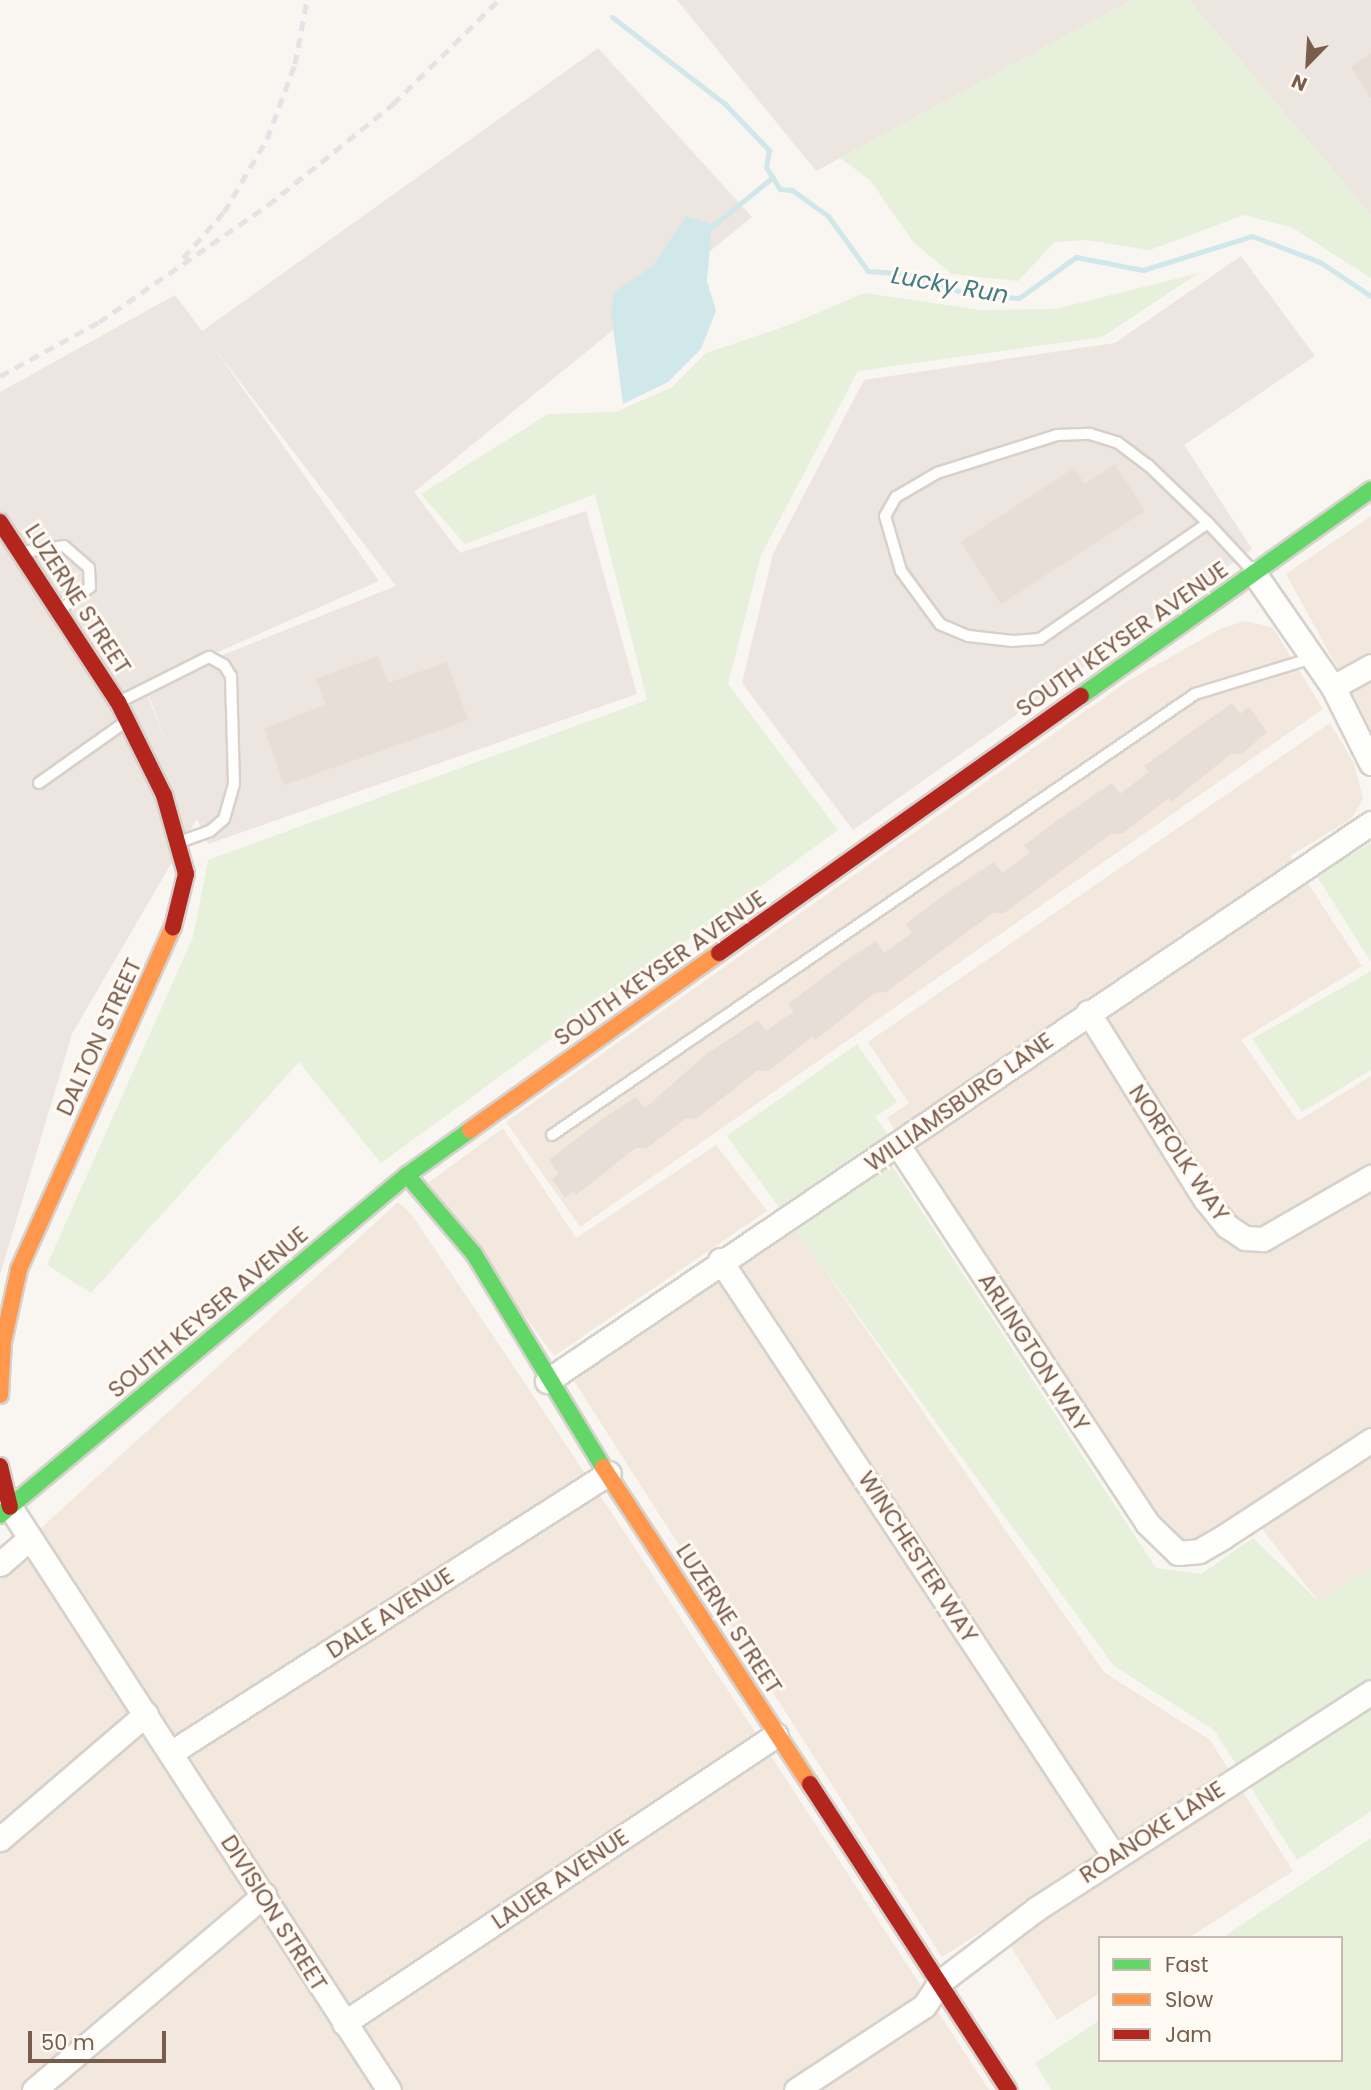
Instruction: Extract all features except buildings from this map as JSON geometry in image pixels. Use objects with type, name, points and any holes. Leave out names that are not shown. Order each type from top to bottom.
[{"type":"street","name":"SOUTH KEYSER AVENUE","points":[[5,1511],[407,1175],[1371,490]]},
{"type":"street","name":"LUZERNE STREET","points":[[0,522],[118,702]]},
{"type":"street","points":[[1254,573],[1333,687],[1371,763]]},
{"type":"street","points":[[1333,687],[1371,666]]},
{"type":"street","name":"DALTON STREET","points":[[0,1395],[4,1342],[19,1269],[120,1039],[170,941],[186,874],[164,795],[118,702]]},
{"type":"street","name":"WILLIAMSBURG LANE","points":[[547,1381],[720,1260],[898,1145],[1088,1012],[1371,823]]},
{"type":"street","name":"NORFOLK WAY","points":[[1088,1012],[1205,1199],[1227,1226],[1245,1238],[1263,1239],[1371,1177]]},
{"type":"street","name":"ARLINGTON WAY","points":[[898,1145],[1147,1523],[1178,1553],[1199,1551],[1223,1537],[1371,1440]]},
{"type":"street","name":"LUZERNE STREET","points":[[407,1175],[474,1254],[547,1381],[1009,2090]]},
{"type":"street","name":"WINCHESTER WAY","points":[[720,1260],[1114,1856]]},
{"type":"street","points":[[0,1466],[5,1511]]},
{"type":"street","name":"DALE AVENUE","points":[[166,1743],[609,1473]]},
{"type":"street","name":"DIVISION STREET","points":[[5,1511],[29,1539],[166,1743],[389,2090]]},
{"type":"street","points":[[0,1564],[29,1539]]},
{"type":"street","name":"ROANOKE LANE","points":[[796,2090],[924,2006],[940,1982],[1114,1856],[1371,1692]]},
{"type":"street","points":[[0,1839],[146,1714]]},
{"type":"street","name":"LAUER AVENUE","points":[[344,2023],[776,1735]]},
{"type":"street","points":[[34,2090],[264,1895]]},
{"type":"lane","points":[[1208,523],[1040,639],[1013,641],[968,636],[940,624],[901,570],[885,516],[895,497],[937,473],[1057,435],[1090,434],[1127,450],[1208,523],[1254,573]]},
{"type":"lane","points":[[20,553],[51,545],[64,546],[89,568],[90,587],[58,610]]},
{"type":"lane","points":[[118,702],[209,657],[224,665],[231,676],[234,784],[224,819],[210,831],[179,842]]},
{"type":"lane","points":[[552,1135],[1195,694],[1313,657]]},
{"type":"lane","points":[[39,783],[127,720]]},
{"type":"shaded area","points":[[677,0],[1132,0],[816,171]]},
{"type":"shaded area","points":[[1189,0],[1371,0],[1371,215]]},
{"type":"shaded area","points":[[598,48],[752,217],[414,492],[460,553],[586,511],[637,694],[208,844],[197,819],[72,1034],[0,1275],[0,392],[175,295],[202,331]],"holes":[[[212,345],[396,586],[145,686],[170,751],[143,685],[379,581]]]},
{"type":"shaded area","points":[[1241,256],[1315,356],[1184,445],[1252,549],[853,830],[742,683],[773,554],[864,380],[1115,343]]},
{"type":"shaded area","points":[[1371,516],[1371,729],[1286,574]]},
{"type":"shaded area","points":[[1245,621],[1273,628],[1323,709],[580,1227],[506,1122],[1128,681],[1220,629]]},
{"type":"shaded area","points":[[1330,723],[1354,763],[1363,799],[1351,819],[1290,856],[1362,966],[1241,1040],[1298,1121],[1371,1076],[1371,1567],[1319,1602],[1245,1507],[1197,1540],[1178,1542],[1164,1532],[887,1118],[909,1103],[868,1042]]},
{"type":"shaded area","points":[[503,1128],[576,1238],[716,1145],[767,1211],[554,1356],[428,1183]]},
{"type":"shaded area","points":[[398,1202],[412,1215],[625,1533],[989,2090],[0,2090],[0,1559],[29,1539]]},
{"type":"shaded area","points":[[796,1229],[1104,1672],[1210,1740],[1293,1871],[1191,1936],[1098,1936],[1098,1994],[1057,2020],[996,1923],[942,1957],[574,1381]]},
{"type":"green space","points":[[1132,0],[1189,0],[1371,215],[1371,278],[1291,227],[1244,215],[1150,250],[1086,240],[1055,242],[1018,281],[952,274],[914,243],[870,180],[840,158]]},
{"type":"green space","points":[[1199,273],[1102,337],[858,371],[761,555],[728,684],[838,830],[381,1163],[299,1062],[91,1293],[47,1265],[193,937],[208,860],[647,700],[595,494],[465,544],[421,494],[548,414],[616,412],[672,387],[706,353],[792,324],[864,293],[981,310],[1055,309]]},
{"type":"green space","points":[[1371,843],[1371,962],[1316,875]]},
{"type":"green space","points":[[1371,971],[1371,1070],[1302,1112],[1252,1039]]},
{"type":"green space","points":[[857,1044],[897,1102],[875,1117],[892,1139],[879,1146],[1156,1568],[1201,1574],[1253,1538],[1319,1602],[1371,1567],[1371,1811],[1297,1860],[1214,1730],[1114,1666],[727,1136]]},
{"type":"green space","points":[[1371,1838],[1371,2090],[1051,2090],[1035,2063],[1098,2021],[1098,2062],[1343,2062],[1343,1936],[1225,1936]]},
{"type":"water","points":[[686,216],[712,224],[707,281],[716,311],[701,349],[668,382],[623,404],[611,312],[614,292],[653,266]]},
{"type":"waterway","name":"Lucky Run","points":[[612,17],[725,104],[769,150],[766,167],[780,189],[792,190],[828,216],[868,271],[907,274],[968,294],[1019,298],[1076,257],[1143,270],[1252,236],[1320,262],[1371,296]]},
{"type":"waterway","points":[[710,228],[773,177]]},
{"type":"railway","points":[[183,258],[224,212],[267,139],[295,64],[307,0]]},
{"type":"railway","points":[[0,376],[99,322],[268,205],[393,104],[499,0]]},
{"type":"traffic: fast","points":[[1081,696],[1371,490]]},
{"type":"traffic: fast","points":[[0,1515],[407,1175],[470,1130]]},
{"type":"traffic: fast","points":[[407,1175],[474,1254],[603,1467]]},
{"type":"traffic: slow","points":[[0,1395],[3,1342],[19,1269],[173,927]]},
{"type":"traffic: slow","points":[[470,1130],[719,953]]},
{"type":"traffic: slow","points":[[603,1467],[810,1784]]},
{"type":"traffic: jam","points":[[0,522],[118,702],[164,795],[186,874],[173,927]]},
{"type":"traffic: jam","points":[[719,953],[1081,696]]},
{"type":"traffic: jam","points":[[0,1466],[10,1507]]},
{"type":"traffic: jam","points":[[810,1784],[1009,2090]]}]
